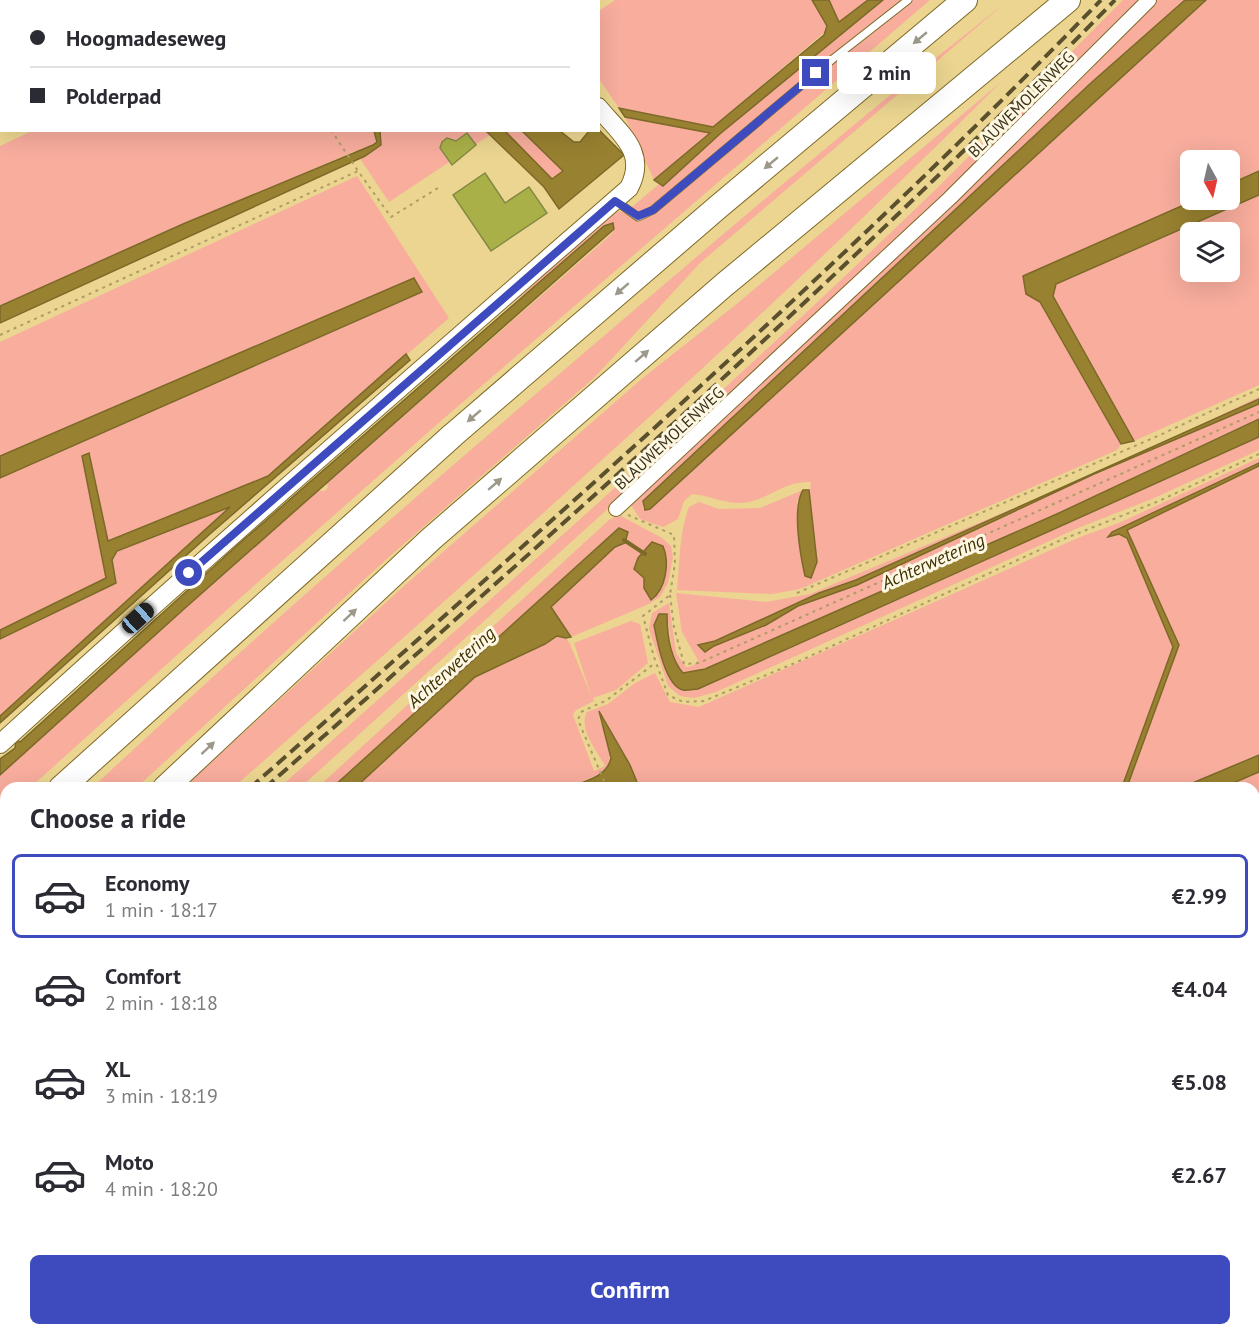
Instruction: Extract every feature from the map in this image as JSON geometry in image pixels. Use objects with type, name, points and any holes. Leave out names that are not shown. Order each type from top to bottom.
[{"type":"highway","points":[[68,782],[453,435],[718,207],[965,0]]},
{"type":"highway","points":[[171,782],[440,532],[724,285],[1068,0]]},
{"type":"street","name":"BLAUWEMOLENWEG","points":[[616,509],[950,198],[1149,0]]},
{"type":"street","points":[[0,744],[276,495],[629,188],[636,173],[637,160],[633,148],[600,109]]},
{"type":"lane","points":[[615,201],[638,216],[653,210],[834,58],[908,0]]},
{"type":"path","points":[[332,132],[391,217],[438,188]]},
{"type":"path","points":[[0,336],[358,171]]},
{"type":"path","points":[[797,593],[1160,435],[1259,389]]},
{"type":"path","points":[[670,595],[674,627],[684,664],[699,663],[1259,412]]},
{"type":"path","points":[[670,595],[644,616],[656,663],[668,695],[683,702],[704,701],[795,663],[1061,540],[1159,501],[1259,454]]},
{"type":"path","name":"BLAUWEMOLENWEG","points":[[616,509],[646,525],[674,535],[675,563],[670,595]]},
{"type":"path","points":[[605,782],[578,720],[581,712],[607,699],[656,663]]},
{"type":"shaded area","points":[[615,0],[812,0],[827,30],[713,127],[619,108],[600,80],[600,10]]},
{"type":"shaded area","points":[[812,0],[829,0],[839,22],[868,0],[883,0],[721,133],[663,186],[654,180],[710,133],[625,117],[619,108],[713,127],[824,35],[827,26]]},
{"type":"shaded area","points":[[829,0],[868,0],[839,22]]},
{"type":"shaded area","points":[[883,0],[930,0],[442,420],[37,782],[0,782],[0,775],[314,490],[325,491],[328,487],[326,480],[368,447],[606,239],[613,232],[613,223],[598,230],[537,284],[471,335],[615,210],[625,213],[659,184],[666,184],[721,133]]},
{"type":"shaded area","points":[[1123,0],[1141,0],[942,199],[708,418],[307,782],[286,782],[608,494],[931,194]]},
{"type":"shaded area","points":[[1155,0],[1185,0],[1092,82],[642,507],[645,510],[650,509],[1206,0],[1259,0],[1259,171],[1240,180],[1240,150],[1180,150],[1180,207],[1023,276],[1026,294],[1040,302],[1121,444],[1117,450],[800,589],[772,594],[677,590],[682,537],[689,507],[699,502],[719,509],[760,508],[803,490],[797,502],[802,563],[811,482],[791,484],[749,502],[727,502],[692,494],[684,501],[678,519],[663,527],[640,519],[631,505],[635,498]]},
{"type":"shaded area","points":[[1185,0],[1206,0],[650,509],[645,510],[643,501],[1092,82]]},
{"type":"shaded area","points":[[1005,3],[700,263],[595,377],[390,556],[142,782],[98,782],[282,615],[475,446],[704,250]]},
{"type":"shaded area","points":[[1001,82],[908,174],[719,353],[240,782],[189,782],[404,586],[644,377],[739,302]]},
{"type":"shaded area","points":[[625,117],[710,132],[654,180]]},
{"type":"shaded area","points":[[600,131],[624,155],[559,209],[544,187],[487,132],[506,132],[552,179],[563,171],[523,132],[561,132],[574,142],[580,142],[588,132]]},
{"type":"shaded area","points":[[30,132],[488,132],[490,135],[389,202],[355,151],[0,306],[0,146]]},
{"type":"shaded area","points":[[374,132],[380,132],[381,145],[365,156],[0,323],[0,306],[183,224],[377,142]]},
{"type":"shaded area","points":[[506,132],[523,132],[564,171],[552,180]]},
{"type":"shaded area","points":[[1259,171],[1259,195],[1240,203],[1240,180]]},
{"type":"shaded area","points":[[357,176],[449,318],[267,476],[107,541],[89,453],[83,456],[107,578],[0,630],[0,478],[421,291],[413,279],[0,456],[0,342]]},
{"type":"shaded area","points":[[1259,195],[1259,385],[1134,441],[1053,296],[1056,284],[1180,230],[1180,282],[1240,282],[1240,222],[1197,222],[1225,210],[1240,210],[1240,203]]},
{"type":"shaded area","points":[[1180,207],[1180,210],[1225,210],[1197,222],[1180,222],[1180,230],[1056,284],[1053,296],[1134,441],[1121,444],[1040,302],[1026,294],[1023,276]]},
{"type":"shaded area","points":[[613,223],[614,229],[0,775],[0,759],[15,748],[16,740],[20,742],[241,542],[604,226]]},
{"type":"shaded area","points":[[414,278],[422,292],[0,478],[0,456]]},
{"type":"shaded area","points":[[406,354],[410,360],[210,534],[0,723],[0,716],[230,507],[117,551],[112,560],[116,583],[0,639],[0,630],[106,578],[82,456],[89,453],[108,541],[268,476]]},
{"type":"shaded area","points":[[1259,397],[1259,419],[1059,513],[718,665],[683,673],[673,657],[667,614],[660,649],[698,689],[1259,437],[1259,450],[1152,499],[1078,528],[716,692],[694,698],[680,696],[668,686],[649,629],[652,613],[669,603],[676,653],[686,667],[693,666],[698,660],[682,632],[676,593],[766,602],[810,594],[1102,471]]},
{"type":"shaded area","points":[[1259,399],[1259,404],[1094,474],[857,585],[798,606],[766,625],[714,646],[705,652],[698,645],[715,641],[819,593],[856,580]]},
{"type":"shaded area","points":[[1259,419],[1259,437],[698,689],[685,690],[677,687],[667,672],[654,625],[659,614],[667,614],[670,645],[683,673],[705,669],[1059,513]]},
{"type":"shaded area","points":[[1259,458],[1259,463],[1112,532],[1110,536],[1119,534],[1127,538],[1173,647],[1124,782],[636,782],[603,716],[599,718],[609,746],[608,763],[604,770],[582,782],[362,782],[475,677],[545,644],[557,635],[566,638],[570,644],[592,698],[574,643],[631,621],[640,624],[648,663],[616,690],[593,698],[594,701],[576,710],[573,715],[594,771],[605,766],[587,733],[585,719],[587,712],[608,704],[635,683],[655,673],[670,702],[699,707],[1080,537],[1119,523]]},
{"type":"shaded area","points":[[1259,463],[1259,466],[1127,530],[1179,645],[1129,782],[1124,782],[1173,647],[1127,538],[1119,534],[1108,537],[1112,532]]},
{"type":"shaded area","points":[[1259,466],[1259,755],[1195,782],[1129,782],[1179,645],[1127,530]]},
{"type":"shaded area","points":[[803,490],[809,490],[817,562],[811,578],[805,576],[798,532],[798,508]]},
{"type":"shaded area","points":[[231,505],[0,716],[0,639],[116,583],[112,560],[117,551]]},
{"type":"shaded area","points":[[619,515],[662,538],[671,546],[673,557],[668,583],[660,597],[649,604],[571,637],[551,608],[615,547],[625,543],[618,528],[339,782],[324,782],[609,520]]},
{"type":"shaded area","points":[[619,528],[628,532],[625,543],[615,547],[551,607],[571,637],[557,636],[475,677],[361,782],[339,782]]},
{"type":"shaded area","points":[[652,542],[663,546],[666,568],[663,583],[651,600],[644,588],[644,578],[634,569],[638,558]]},
{"type":"shaded area","points":[[599,711],[630,765],[637,782],[582,782],[605,770],[611,758]]},
{"type":"shaded area","points":[[1259,755],[1259,772],[1236,782],[1195,782]]},
{"type":"shaded area","points":[[1259,772],[1259,782],[1237,782]]},
{"type":"building","points":[[467,133],[476,145],[452,165],[440,148],[442,142],[447,138],[456,141]]},
{"type":"building","points":[[485,173],[505,203],[529,187],[547,213],[491,251],[453,195]]},
{"type":"waterway","name":"Achterwetering","points":[[624,540],[645,554]]},
{"type":"railway","points":[[257,782],[790,304],[999,103],[1101,0]]},
{"type":"railway","points":[[272,782],[698,402],[909,204],[1115,0]]},
{"type":"route","points":[[189,573],[512,288],[615,201],[638,216],[653,210],[816,73]]}]
